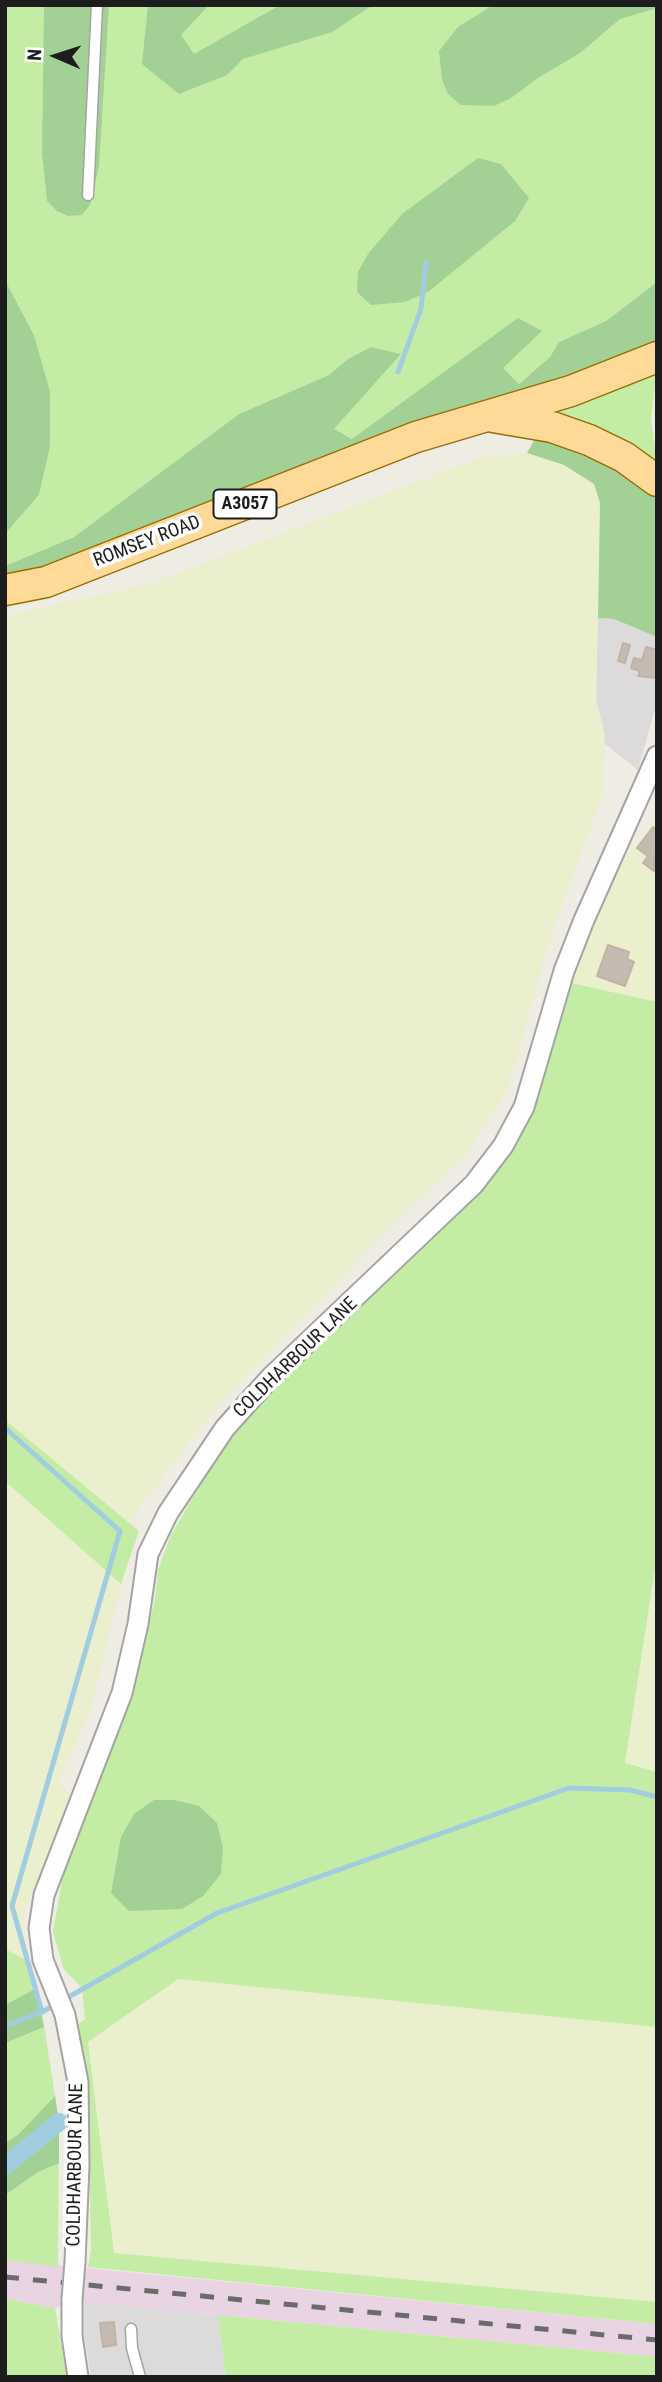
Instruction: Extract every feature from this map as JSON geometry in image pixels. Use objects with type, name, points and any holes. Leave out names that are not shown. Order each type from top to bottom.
[{"type":"main road","name":"ROMSEY ROAD","points":[[5,590],[46,582],[416,437],[571,391],[657,357]]},
{"type":"main road","name":"ROMSEY ROAD","points":[[485,416],[552,427],[589,440],[624,457],[657,481]]},
{"type":"street","name":"COLDHARBOUR LANE","points":[[78,2377],[72,2336],[72,2299],[79,2165],[78,2082],[64,2012],[43,1960],[39,1928],[44,1895],[122,1693],[138,1623],[148,1554],[168,1513],[225,1427],[271,1377],[474,1184],[503,1146],[524,1107],[574,945],[657,757]]},
{"type":"lane","points":[[88,195],[97,5]]},
{"type":"lane","points":[[131,2329],[132,2348],[140,2377]]},
{"type":"shaded area","points":[[598,618],[614,619],[657,637],[657,701],[638,770],[604,743],[596,700]]},
{"type":"shaded area","points":[[5,2260],[657,2324],[657,2357],[84,2302],[55,2308],[5,2299]]},
{"type":"shaded area","points":[[84,2302],[218,2315],[226,2377],[91,2377],[84,2335]]},
{"type":"green space","points":[[5,5],[657,5],[657,282],[606,321],[559,342],[550,357],[519,384],[503,368],[406,403],[353,439],[333,429],[401,354],[371,347],[348,359],[329,375],[239,414],[74,537],[5,566],[5,534],[39,495],[50,447],[50,391],[34,335],[5,280]]},
{"type":"green space","points":[[44,5],[109,5],[99,166],[90,205],[82,215],[68,216],[57,211],[47,201],[42,152]]},
{"type":"green space","points":[[148,5],[209,5],[181,35],[194,54],[280,5],[373,5],[332,32],[243,59],[227,75],[179,94],[142,64]]},
{"type":"green space","points":[[493,5],[657,5],[657,8],[620,19],[580,53],[511,98],[494,106],[461,105],[448,94],[442,80],[439,51],[458,27]]},
{"type":"green space","points":[[478,158],[501,164],[529,198],[515,221],[428,292],[405,302],[371,305],[357,292],[358,272],[368,254],[402,214]]},
{"type":"green space","points":[[5,280],[34,335],[50,391],[50,447],[39,495],[5,534]]},
{"type":"green space","points":[[657,282],[657,340],[609,362],[5,582],[5,566],[74,537],[239,414],[329,375],[348,359],[371,347],[401,354],[334,429],[352,439],[518,318],[542,331],[503,368],[519,384],[550,357],[559,342],[606,321]]},
{"type":"green space","points":[[657,371],[651,418],[657,466],[541,414]]},
{"type":"green space","points":[[537,435],[615,462],[657,496],[657,637],[614,619],[598,618],[600,503],[594,484],[564,465],[527,453]]},
{"type":"green space","points":[[527,453],[564,465],[594,484],[600,503],[596,699],[605,735],[602,796],[552,932],[508,1089],[466,1154],[385,1231],[204,1422],[129,1522],[5,1420],[5,616],[150,584],[480,458]]},
{"type":"green space","points":[[657,816],[657,1002],[571,983],[616,873]]},
{"type":"green space","points":[[571,983],[657,1002],[657,1555],[625,1763],[657,1772],[657,2027],[178,1979],[88,2042],[114,2253],[657,2302],[657,2324],[88,2267],[91,2250],[88,2091],[77,2025],[85,2019],[82,1988],[64,1970],[53,1932],[63,1876],[116,1736],[142,1654],[155,1599],[158,1570],[170,1537],[220,1451],[285,1376],[477,1191],[542,1069]]},
{"type":"green space","points":[[5,1420],[139,1531],[121,1584],[5,1481]]},
{"type":"green space","points":[[5,1481],[121,1584],[91,1709],[57,1784],[73,1794],[24,1913],[27,1960],[5,1949]]},
{"type":"green space","points":[[657,1555],[657,1772],[625,1763]]},
{"type":"green space","points":[[154,1800],[174,1800],[199,1806],[217,1823],[223,1847],[221,1874],[203,1896],[182,1909],[129,1911],[111,1893],[121,1837],[134,1814]]},
{"type":"green space","points":[[5,1949],[27,1960],[42,2012],[59,2122],[58,2267],[5,2260]]},
{"type":"green space","points":[[177,1979],[657,2027],[657,2302],[114,2253],[88,2042]]},
{"type":"green space","points":[[35,1989],[44,2027],[5,2043],[5,2005]]},
{"type":"green space","points":[[55,2096],[59,2122],[59,2163],[38,2172],[5,2195],[5,2143],[18,2135]]},
{"type":"green space","points":[[5,2299],[55,2308],[67,2377],[5,2377]]},
{"type":"green space","points":[[218,2315],[657,2357],[657,2377],[226,2377]]},
{"type":"building","points":[[623,643],[630,645],[625,663],[618,661]]},
{"type":"building","points":[[646,647],[657,650],[657,678],[638,676],[640,671],[631,668],[634,658],[642,660]]},
{"type":"building","points":[[653,827],[657,830],[654,871],[643,863],[648,856],[637,848]]},
{"type":"building","points":[[608,945],[629,952],[627,959],[634,962],[625,986],[597,976]]},
{"type":"building","points":[[114,2322],[116,2345],[103,2347],[100,2323]]},
{"type":"waterway","points":[[398,372],[421,309],[426,263]]},
{"type":"waterway","points":[[5,1428],[120,1531],[12,1906],[42,2012],[217,1913],[569,1788],[630,1790],[657,1797]]},
{"type":"waterway","points":[[5,2026],[42,2012]]},
{"type":"waterway","points":[[5,2166],[59,2122]]},
{"type":"railway","points":[[5,2277],[657,2340]]}]
